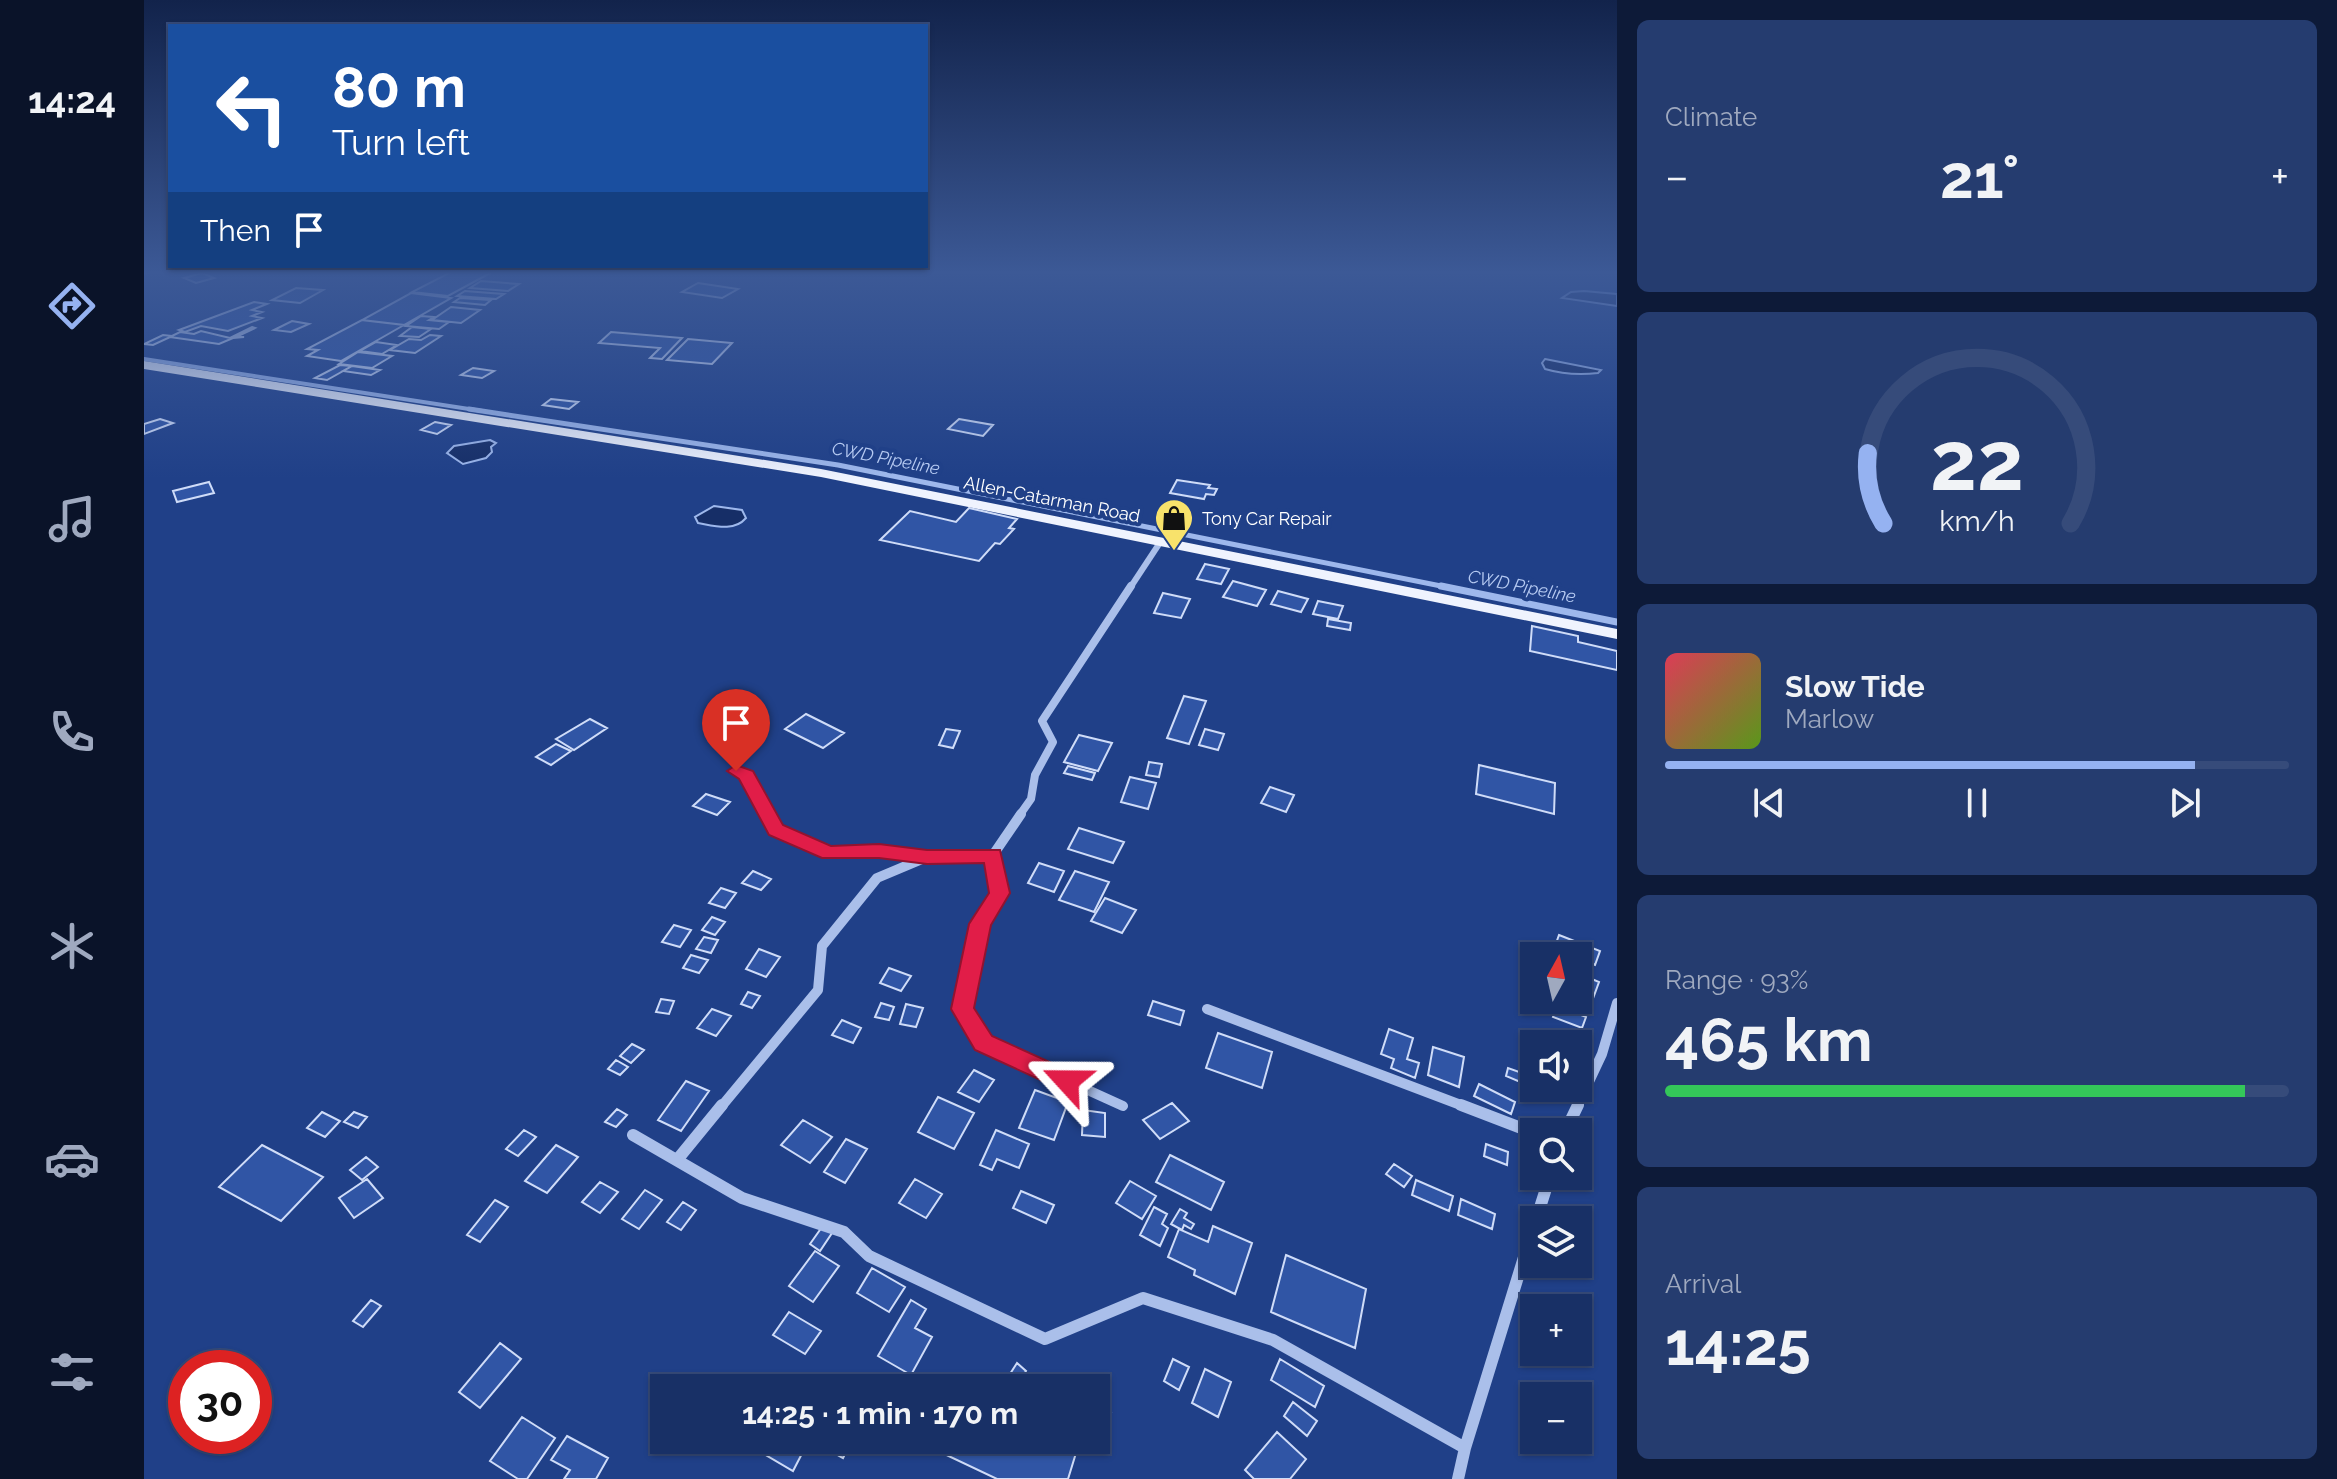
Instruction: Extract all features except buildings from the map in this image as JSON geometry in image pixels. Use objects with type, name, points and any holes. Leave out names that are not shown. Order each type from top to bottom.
[{"type":"main road","name":"Allen-Catarman Road","points":[[144,365],[821,473],[1617,634]]},
{"type":"street","points":[[1123,1106],[984,1043],[962,1009],[980,924],[1000,893],[993,855],[1031,799],[1035,775],[1053,742],[1042,721],[1161,541]]},
{"type":"street","points":[[736,771],[747,775],[776,830],[829,853],[879,851],[927,857],[993,855]]},
{"type":"street","points":[[677,1160],[818,990],[822,946],[877,878],[927,857]]},
{"type":"street","points":[[1572,1118],[1602,1054],[1617,1003]]},
{"type":"street","points":[[1207,1009],[1520,1128]]},
{"type":"street","points":[[633,1135],[742,1198],[844,1232],[869,1256],[1045,1339],[1143,1298],[1273,1340],[1465,1448]]},
{"type":"street","points":[[1458,1479],[1520,1270]]},
{"type":"water","points":[[1545,359],[1601,370],[1591,374],[1558,372],[1545,369],[1542,363]]},
{"type":"water","points":[[490,440],[496,443],[486,458],[463,464],[447,453],[454,446]]},
{"type":"water","points":[[714,506],[742,510],[746,518],[730,527],[698,523],[695,517]]},
{"type":"waterway","name":"CWD Pipeline","points":[[144,359],[469,409]]},
{"type":"waterway","name":"CWD Pipeline","points":[[469,409],[838,465],[1451,588]]},
{"type":"waterway","name":"CWD Pipeline","points":[[469,409],[482,411]]},
{"type":"waterway","name":"CWD Pipeline","points":[[1441,586],[1617,622]]},
{"type":"place","name":"Tony Car Repair","points":[[1174,552]]},
{"type":"route","points":[[736,771],[747,775],[776,830],[829,853],[879,851],[927,857],[993,855],[1000,893],[980,924],[962,1009],[984,1043],[1067,1081]]}]
